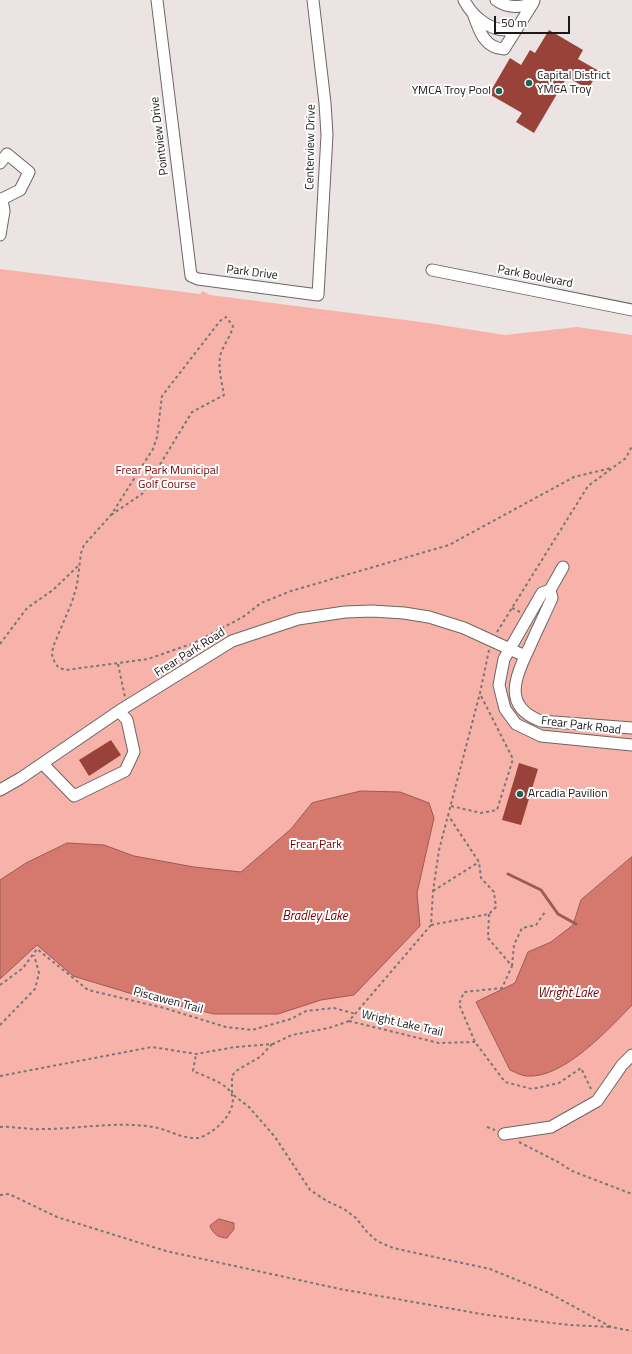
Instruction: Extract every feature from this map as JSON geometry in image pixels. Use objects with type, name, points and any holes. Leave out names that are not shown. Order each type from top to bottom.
[{"type":"street","name":"Pointview Drive","points":[[157,0],[189,268]]},
{"type":"street","name":"Centerview Drive","points":[[313,0],[325,103],[327,135],[318,295]]},
{"type":"street","points":[[464,0],[473,13],[482,22],[503,30],[518,27]]},
{"type":"street","points":[[496,0],[513,6],[525,6],[534,1]]},
{"type":"street","points":[[473,13],[485,41],[496,48],[504,49],[534,1]]},
{"type":"street","points":[[0,162],[7,154],[30,172],[20,190],[1,200],[4,211],[0,235]]},
{"type":"street","name":"Park Drive","points":[[189,268],[191,276],[198,279],[318,295]]},
{"type":"street","name":"Park Boulevard","points":[[432,270],[632,310]]},
{"type":"street","name":"Frear Park Road","points":[[563,567],[550,590],[552,598],[518,671],[515,686],[521,707],[527,715],[541,721],[632,728]]},
{"type":"street","name":"Frear Park Road","points":[[550,590],[542,592],[504,659],[499,685],[505,709],[516,724],[528,731],[548,737],[632,744]]},
{"type":"street","name":"Frear Park Road","points":[[0,790],[43,764],[119,711],[232,641],[285,623],[327,614],[372,611],[429,617],[464,628],[525,656]]},
{"type":"street","points":[[43,764],[74,796],[125,771],[134,752],[127,720],[119,711]]},
{"type":"street","points":[[504,1134],[551,1126],[597,1101],[622,1065],[632,1055]]},
{"type":"path","points":[[111,515],[142,494],[192,412],[224,395],[219,362],[221,352],[231,334],[233,326],[229,318],[226,317],[220,320],[162,396],[157,438],[153,449],[111,515],[84,545],[81,553],[72,602],[53,647],[52,655],[59,668],[66,670],[148,659],[194,643],[243,617],[261,603],[291,591],[449,545],[574,477],[611,468]]},
{"type":"path","points":[[496,634],[588,486],[626,458],[632,446]]},
{"type":"path","points":[[0,644],[28,608],[53,590],[79,566]]},
{"type":"path","points":[[432,925],[433,891],[439,850],[480,693],[489,649]]},
{"type":"path","points":[[118,664],[125,701]]},
{"type":"path","points":[[451,806],[481,813],[497,810],[513,759],[480,693]]},
{"type":"path","points":[[0,1127],[42,1130],[109,1124],[153,1127],[188,1137],[198,1138],[210,1132],[224,1122],[230,1112],[233,1103],[232,1076],[236,1070],[260,1057],[273,1044],[292,1035],[329,1028],[349,1022],[432,925],[489,914],[496,907],[494,892],[481,878],[479,862],[448,815]]},
{"type":"path","points":[[433,891],[479,862]]},
{"type":"path","points":[[545,912],[536,925],[522,928],[514,944],[512,966],[502,988],[464,992],[459,1004],[475,1042],[505,1082],[532,1089],[559,1083],[581,1068],[597,1101]]},
{"type":"path","points":[[489,914],[488,938],[512,966]]},
{"type":"path","name":"Piscawen Trail","points":[[34,956],[37,949],[40,950],[88,990],[164,1008],[226,1027],[252,1030],[290,1019],[306,1011],[334,1008],[356,1014]]},
{"type":"path","points":[[0,985],[23,968],[34,956]]},
{"type":"path","points":[[0,1025],[35,989],[39,973],[34,956]]},
{"type":"path","name":"Wright Lake Trail","points":[[349,1022],[439,1043],[475,1042]]},
{"type":"path","points":[[0,1076],[152,1047],[196,1054],[235,1047],[273,1044]]},
{"type":"path","points":[[196,1054],[193,1071],[228,1089],[249,1107],[271,1132],[310,1190],[327,1201],[344,1209],[356,1218],[367,1232],[376,1240],[393,1248],[490,1269],[549,1293],[611,1327]]},
{"type":"path","points":[[486,1127],[504,1134],[558,1162],[572,1171],[632,1194]]},
{"type":"path","points":[[0,1195],[9,1194],[57,1217],[166,1251],[332,1287],[487,1315],[569,1325],[611,1327],[632,1331]]},
{"type":"green space","name":"Frear Park","points":[[0,269],[200,294],[203,291],[210,295],[421,322],[505,335],[577,327],[632,335],[632,1354],[0,1354]]},
{"type":"water","name":"Bradley Lake","points":[[361,791],[400,792],[429,803],[434,818],[417,893],[420,926],[354,995],[321,1000],[278,1014],[214,1014],[139,996],[73,976],[37,945],[0,979],[0,880],[26,863],[67,843],[104,845],[134,856],[194,867],[241,872],[291,829],[312,803]]},
{"type":"water","name":"Wright Lake","points":[[632,857],[632,1005],[611,1027],[584,1051],[555,1070],[541,1075],[527,1076],[510,1070],[476,1002],[515,983],[528,952],[551,942],[573,925],[581,900]]},
{"type":"water","points":[[219,1219],[234,1223],[234,1229],[227,1238],[217,1235],[210,1226]]},
{"type":"building","name":"Capital District YMCA Troy","points":[[549,30],[583,50],[578,59],[599,71],[588,89],[567,77],[534,133],[516,122],[522,113],[489,94],[510,58],[521,65],[530,50],[535,53]]},
{"type":"building","points":[[111,740],[121,755],[89,776],[79,760]]},
{"type":"building","name":"Arcadia Pavilion","points":[[519,763],[538,769],[521,825],[502,820]]},
{"type":"waterway","points":[[508,874],[541,890],[558,914],[576,924]]},
{"type":"place","name":"Capital District YMCA Troy","points":[[529,83]]},
{"type":"place","name":"YMCA Troy Pool","points":[[499,91]]},
{"type":"place","name":"Arcadia Pavilion","points":[[520,794]]},
{"type":"park label","name":"Frear Park Municipal Golf Course","points":[[167,478]]}]
